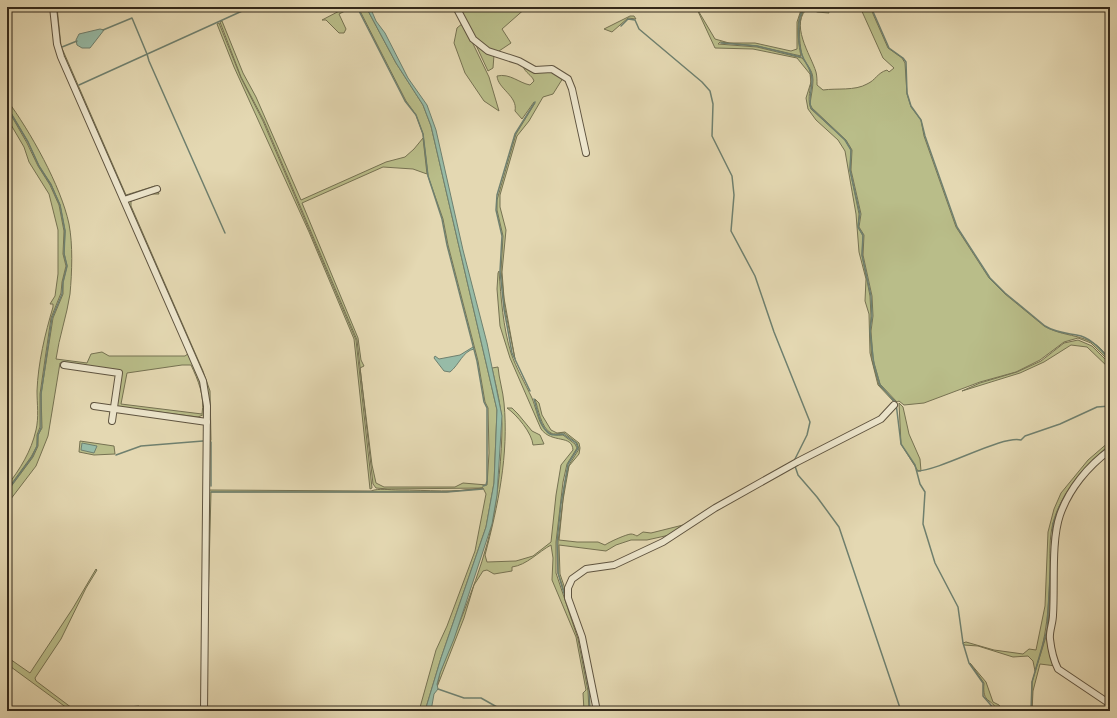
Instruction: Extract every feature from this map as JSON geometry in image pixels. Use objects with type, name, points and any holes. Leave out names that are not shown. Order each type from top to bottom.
[{"type":"street","points":[[53,7],[57,44],[61,57],[203,381],[208,406],[204,711]]},
{"type":"street","points":[[456,7],[473,39],[488,51],[519,61],[535,70],[552,69],[568,79],[572,89],[586,153]]},
{"type":"street","points":[[124,200],[157,190]]},
{"type":"street","points":[[64,365],[117,372],[119,375],[112,421]]},
{"type":"street","points":[[597,711],[582,637],[568,598],[568,588],[572,579],[586,569],[614,565],[663,542],[715,508],[797,462],[881,419],[894,405]]},
{"type":"street","points":[[94,406],[207,422]]},
{"type":"street","points":[[1110,450],[1097,460],[1080,480],[1069,495],[1060,515],[1056,540],[1053,615],[1050,639],[1055,662],[1058,668],[1110,704]]},
{"type":"shaded area","points":[[54,7],[57,7],[61,46],[126,195],[155,186],[156,188],[125,198],[61,51]]},
{"type":"shaded area","points":[[347,7],[353,7],[339,14],[346,29],[344,33],[339,33],[326,20],[322,20]]},
{"type":"shaded area","points":[[358,7],[366,7],[396,63],[423,105],[431,126],[497,410],[494,483],[486,527],[441,658],[425,711],[419,711],[436,650],[447,626],[475,551],[486,494],[483,488],[376,488],[373,484],[361,377],[372,465],[376,483],[384,487],[455,487],[463,483],[487,485],[489,453],[488,408],[485,402],[478,361],[448,245],[443,219],[428,176],[423,134],[416,115],[406,101]]},
{"type":"shaded area","points":[[366,7],[370,7],[376,21],[385,33],[408,78],[427,105],[436,130],[463,250],[487,343],[502,416],[497,495],[492,524],[454,639],[440,673],[437,684],[438,689],[434,694],[431,711],[425,711],[441,658],[486,527],[494,483],[497,410],[431,126],[423,105],[396,63]]},
{"type":"shaded area","points":[[457,7],[527,7],[502,29],[511,43],[496,53],[476,41]]},
{"type":"shaded area","points":[[696,7],[715,39],[729,43],[720,42],[718,44],[757,47],[802,58],[810,72],[811,80],[810,74],[797,58],[753,49],[715,48]]},
{"type":"shaded area","points":[[802,7],[804,7],[798,24],[798,38],[801,56],[757,46],[729,43],[755,43],[791,51],[797,49],[797,22]]},
{"type":"shaded area","points":[[806,7],[809,7],[803,14],[801,30],[806,48],[816,72],[817,85],[823,90],[857,88],[870,82],[884,71],[887,70],[889,72],[894,68],[883,58],[860,7],[870,7],[888,48],[902,58],[905,63],[907,94],[911,107],[921,120],[924,136],[956,227],[989,278],[1005,294],[1044,326],[1089,341],[1097,345],[1104,352],[1110,362],[1091,343],[1078,338],[1064,342],[1040,360],[1016,372],[980,382],[924,403],[904,405],[899,401],[897,402],[880,384],[873,359],[871,331],[873,316],[872,296],[863,255],[864,235],[859,227],[861,214],[851,170],[852,150],[846,140],[812,108],[810,104],[813,76],[802,55],[800,44],[800,23],[803,11]]},
{"type":"shaded area","points":[[809,7],[828,8],[829,13],[817,12]]},
{"type":"shaded area","points":[[630,16],[634,16],[636,19],[628,18],[612,32],[604,29]]},
{"type":"shaded area","points":[[222,21],[243,73],[256,97],[301,200],[386,162],[405,157],[423,138],[427,174],[413,169],[383,167],[302,203],[358,338],[361,360],[364,366],[360,368],[357,340],[264,121],[241,77],[220,22]]},
{"type":"shaded area","points":[[219,23],[241,78],[263,121],[356,340],[372,488],[370,489],[354,339],[309,232],[234,67],[217,24]]},
{"type":"shaded area","points":[[463,23],[489,77],[499,111],[484,101],[465,73],[454,43],[457,28]]},
{"type":"shaded area","points":[[100,29],[104,30],[90,48],[82,48],[77,45],[76,40],[79,34]]},
{"type":"shaded area","points":[[475,43],[494,55],[493,68],[488,71]]},
{"type":"shaded area","points":[[523,66],[536,73],[551,71],[563,78],[553,94],[543,97],[529,121],[517,136],[500,195],[500,207],[506,230],[502,272],[504,298],[515,359],[505,309],[501,271],[503,236],[497,210],[497,200],[516,134],[535,103],[534,102],[522,119],[515,111],[514,101],[498,81],[497,76],[502,75],[510,77],[530,85],[534,81]]},
{"type":"shaded area","points":[[811,83],[809,103],[811,109],[845,140],[851,150],[850,170],[859,214],[858,227],[863,236],[862,255],[870,296],[872,360],[879,385],[894,400],[895,403],[878,385],[870,353],[869,314],[865,301],[866,279],[859,252],[856,214],[845,151],[838,140],[816,120],[808,109],[806,98]]},
{"type":"shaded area","points":[[7,100],[44,159],[59,193],[69,224],[72,259],[70,294],[56,359],[87,363],[91,354],[102,352],[109,356],[185,356],[189,353],[202,383],[205,414],[198,417],[117,406],[119,370],[60,363],[48,436],[36,466],[7,504],[7,492],[33,457],[38,446],[38,435],[42,428],[41,394],[53,318],[63,294],[63,282],[67,266],[64,253],[65,231],[60,205],[51,184],[39,166],[28,142],[7,106]],"holes":[[[191,365],[202,395],[202,414],[121,404],[127,373]]]},
{"type":"shaded area","points":[[7,108],[38,166],[50,185],[59,205],[64,231],[63,254],[66,266],[61,293],[51,318],[40,394],[40,427],[37,435],[37,446],[31,457],[7,490],[7,486],[21,467],[28,453],[36,430],[40,359],[53,307],[53,304],[50,304],[55,296],[58,274],[58,230],[49,194],[29,162],[24,147],[7,118]]},
{"type":"shaded area","points":[[158,191],[159,194],[151,194],[131,201],[131,206],[203,371],[210,391],[210,442],[208,441],[208,399],[128,202]]},
{"type":"shaded area","points":[[499,271],[508,343],[513,359],[532,398],[541,424],[549,433],[563,435],[575,444],[577,448],[567,464],[563,482],[556,542],[556,573],[578,639],[588,691],[589,711],[584,711],[583,693],[586,690],[576,637],[552,580],[553,558],[551,545],[523,564],[512,567],[512,571],[494,574],[487,570],[483,571],[474,585],[464,618],[437,687],[440,673],[482,562],[492,524],[498,487],[502,424],[492,368],[498,367],[503,394],[505,441],[504,461],[498,499],[485,555],[487,562],[516,561],[533,556],[551,542],[561,465],[573,450],[572,445],[569,442],[545,434],[541,429],[510,358],[500,326],[497,289]]},
{"type":"shaded area","points":[[1078,340],[1092,346],[1110,364],[1110,369],[1087,347],[1071,345],[1044,362],[1020,373],[962,391],[980,383],[1017,372],[1041,361],[1064,343]]},
{"type":"shaded area","points":[[473,347],[474,349],[467,352],[450,372],[444,371],[434,358],[435,356],[439,359],[460,355]]},
{"type":"shaded area","points":[[535,399],[539,403],[542,415],[551,430],[557,433],[565,432],[579,443],[580,448],[579,454],[569,466],[563,500],[559,540],[598,542],[605,545],[629,534],[637,536],[643,532],[651,533],[687,524],[674,534],[647,540],[631,540],[616,545],[606,551],[559,545],[560,574],[580,633],[592,690],[590,690],[580,638],[558,573],[558,542],[565,482],[569,465],[579,449],[577,443],[564,433],[554,434],[545,427]]},
{"type":"shaded area","points":[[899,403],[903,407],[909,434],[920,459],[921,471],[918,471],[901,444]]},
{"type":"shaded area","points":[[507,408],[512,408],[532,431],[540,435],[544,444],[533,445],[530,435],[523,425]]},
{"type":"shaded area","points":[[80,441],[114,446],[115,454],[94,455],[79,452]]},
{"type":"shaded area","points":[[1110,441],[1110,445],[1092,461],[1068,490],[1053,523],[1050,541],[1050,585],[1047,622],[1035,671],[1033,661],[1028,656],[1013,657],[978,646],[964,645],[963,643],[966,642],[994,650],[1023,654],[1029,649],[1036,650],[1045,606],[1048,532],[1054,509],[1061,493],[1088,460]]},
{"type":"shaded area","points":[[82,443],[97,446],[94,453],[81,450]]},
{"type":"shaded area","points":[[1110,446],[1110,450],[1084,474],[1060,514],[1051,633],[1056,666],[1040,664],[1033,691],[1032,711],[1032,682],[1048,630],[1053,524],[1064,498],[1093,461]]},
{"type":"shaded area","points":[[381,489],[460,491],[211,492],[206,687],[209,490],[371,491]]},
{"type":"shaded area","points":[[96,569],[97,570],[86,588],[61,639],[35,678],[36,681],[76,711],[71,711],[7,664],[7,657],[30,673],[73,608]]},
{"type":"shaded area","points":[[970,663],[986,682],[993,702],[999,705],[1004,711],[997,711],[993,704],[986,698],[984,695],[984,683]]},
{"type":"shaded area","points":[[139,706],[144,711],[135,709],[85,711]]},
{"type":"waterway","points":[[79,85],[251,7]]},
{"type":"waterway","points":[[357,7],[405,101],[416,115],[423,134],[428,176],[442,219],[447,245],[477,361],[484,402],[487,408],[487,481],[486,485],[483,486]]},
{"type":"waterway","points":[[805,7],[800,17],[799,37],[802,55],[812,77],[811,108],[845,140],[851,150],[850,170],[860,214],[858,227],[863,235],[862,255],[871,296],[872,316],[870,331],[874,365],[880,385],[896,403],[901,444],[915,465],[920,484],[925,492],[923,524],[935,563],[958,607],[963,643],[969,663],[983,683],[983,696],[996,711]]},
{"type":"waterway","points":[[871,7],[889,48],[906,62],[907,93],[911,106],[921,120],[925,136],[957,227],[990,278],[1005,293],[1045,326],[1058,331],[1081,336],[1089,340],[1110,360]]},
{"type":"waterway","points":[[103,30],[132,18],[149,61],[225,233]]},
{"type":"waterway","points":[[621,26],[628,19],[635,20],[639,29],[702,82],[710,91],[713,104],[712,136],[732,176],[734,195],[731,231],[755,276],[774,332],[810,422],[807,435],[794,461]]},
{"type":"waterway","points":[[62,47],[77,41]]},
{"type":"waterway","points":[[721,43],[757,46],[801,57]]},
{"type":"waterway","points":[[530,391],[512,353],[504,309],[500,271],[502,236],[496,210],[497,195],[515,134],[535,102]]},
{"type":"waterway","points":[[7,107],[28,142],[60,205],[65,231],[64,254],[67,266],[62,294],[52,318],[41,394],[41,428],[38,435],[37,446],[32,457],[7,491]]},
{"type":"waterway","points":[[534,399],[539,418],[547,431],[552,435],[563,434],[576,443],[578,448],[568,464],[561,504],[557,542],[558,573],[568,607]]},
{"type":"waterway","points":[[917,471],[941,465],[986,447],[1012,440],[1021,440],[1025,436],[1060,424],[1097,407],[1110,406]]},
{"type":"waterway","points":[[116,455],[141,446],[203,441]]},
{"type":"waterway","points":[[211,442],[211,486]]},
{"type":"waterway","points":[[1093,460],[1110,446]]},
{"type":"waterway","points":[[795,466],[798,475],[817,497],[839,527],[901,711]]},
{"type":"waterway","points":[[211,492],[447,492],[483,489]]},
{"type":"waterway","points":[[1031,711],[1032,682],[1047,630],[1053,524],[1059,507],[1066,494]]},
{"type":"waterway","points":[[582,652],[589,690],[590,711]]},
{"type":"waterway","points":[[438,689],[464,698],[481,698],[504,711]]}]
